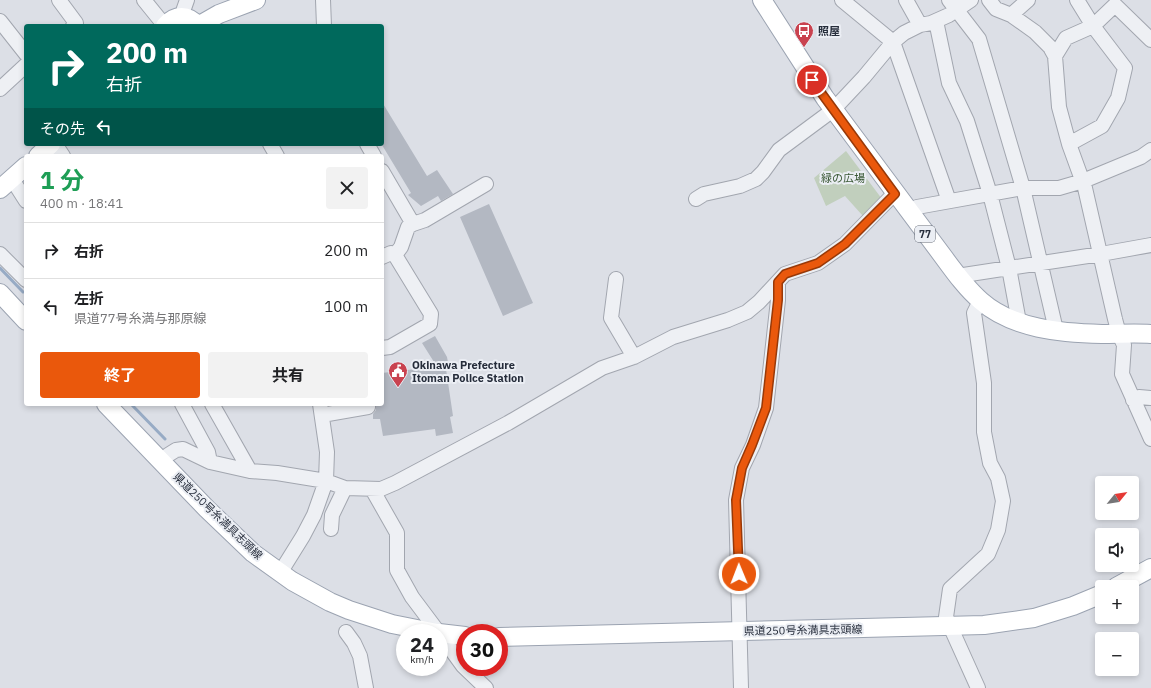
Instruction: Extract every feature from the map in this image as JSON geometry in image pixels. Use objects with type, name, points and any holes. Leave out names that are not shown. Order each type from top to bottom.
[{"type":"main road","points":[[202,24],[219,14],[256,0]]},
{"type":"main road","name":"77","points":[[762,0],[833,110],[958,276],[980,301],[1006,317],[1019,322],[1056,330],[1082,333],[1151,334]]},
{"type":"main road","points":[[167,24],[175,18],[184,8],[188,18],[196,24]]},
{"type":"main road","points":[[40,154],[49,146]]},
{"type":"main road","points":[[6,184],[24,168]]},
{"type":"main road","points":[[0,293],[24,316]]},
{"type":"main road","name":"県道250号糸満具志頭線","points":[[108,406],[207,509],[247,548],[292,581],[330,602],[349,610],[396,625]]},
{"type":"main road","points":[[1129,580],[1151,568]]},
{"type":"main road","name":"県道250号糸満具志頭線","points":[[508,637],[984,626],[1034,618],[1073,606],[1095,597]]},
{"type":"street","points":[[59,0],[76,23],[75,24]]},
{"type":"street","points":[[144,0],[163,24]]},
{"type":"street","points":[[323,0],[324,24]]},
{"type":"street","points":[[842,0],[893,42],[949,201]]},
{"type":"street","points":[[906,0],[920,25]]},
{"type":"street","points":[[696,199],[704,194],[740,186],[756,178],[763,172],[779,150],[833,110],[864,77],[893,42],[904,33],[920,25],[936,21],[952,5],[971,0]]},
{"type":"street","points":[[989,0],[996,9],[1011,16],[1035,32],[1050,47],[1055,56],[1059,107],[1069,144],[1083,181],[1119,334],[1124,345],[1122,374],[1151,439]]},
{"type":"street","points":[[1011,16],[1028,0]]},
{"type":"street","points":[[1069,144],[1102,126],[1118,98],[1125,68],[1093,26],[1077,0]]},
{"type":"street","points":[[1055,56],[1066,38],[1093,26],[1112,3],[1151,40]]},
{"type":"street","points":[[952,5],[979,39],[1023,188],[1056,330]]},
{"type":"street","points":[[0,21],[24,51]]},
{"type":"street","points":[[936,21],[949,83],[967,121],[990,194],[1009,268],[1019,322]]},
{"type":"street","points":[[0,89],[24,67]]},
{"type":"street","points":[[909,212],[917,207],[1023,188],[1059,188],[1083,181],[1141,157],[1151,150]]},
{"type":"street","points":[[384,173],[413,224]]},
{"type":"street","points":[[6,184],[24,199]]},
{"type":"street","points":[[384,348],[390,347],[430,324],[430,314],[389,256],[401,247],[408,227],[425,220],[486,184]]},
{"type":"street","points":[[162,462],[168,455],[176,450],[183,449],[210,462],[250,471],[277,473],[326,481],[345,488],[381,489],[395,483],[529,411],[596,371],[634,357],[673,337],[728,320],[747,312],[759,302],[785,274],[818,263],[845,244],[895,194]]},
{"type":"street","points":[[958,276],[1101,254],[1151,244]]},
{"type":"street","points":[[0,254],[24,278]]},
{"type":"street","points":[[616,280],[611,318],[634,357]]},
{"type":"street","points":[[741,688],[736,500],[742,468],[766,408],[778,300],[778,282]]},
{"type":"street","points":[[978,688],[946,617],[950,589],[988,554],[998,530],[1003,501],[998,478],[990,463],[984,432],[984,383],[974,313],[980,301]]},
{"type":"street","points":[[1133,400],[1139,397],[1151,398]]},
{"type":"street","points":[[183,406],[208,452],[210,462]]},
{"type":"street","points":[[213,406],[250,471]]},
{"type":"street","points":[[280,572],[303,536],[314,515],[326,481],[327,452],[321,409],[368,407]]},
{"type":"street","points":[[331,529],[332,515],[345,488]]},
{"type":"street","points":[[372,489],[397,533],[397,570],[412,597],[432,624]]},
{"type":"street","points":[[346,632],[354,642],[360,656],[366,688]]},
{"type":"street","points":[[448,645],[463,666],[486,688]]},
{"type":"green space","name":"緑の広場","points":[[846,151],[882,199],[863,216],[845,196],[826,206],[814,178]]},
{"type":"building","points":[[384,105],[427,176],[437,170],[453,194],[441,201],[438,196],[421,206],[408,195],[411,193],[383,146],[384,146]]},
{"type":"building","points":[[489,204],[533,303],[503,316],[460,217]]},
{"type":"building","points":[[435,336],[447,357],[449,368],[446,369],[453,416],[450,417],[453,433],[436,436],[435,429],[383,436],[380,419],[373,419],[373,414],[376,410],[376,406],[384,406],[384,373],[424,368],[424,363],[434,362],[422,343]]},
{"type":"waterway","points":[[0,268],[23,292]]},
{"type":"waterway","points":[[133,406],[165,439]]},
{"type":"place","name":"照屋","points":[[804,48]]},
{"type":"place","name":"Okinawa Prefecture Itoman Police Station","points":[[398,388]]},
{"type":"route","points":[[739,574],[736,500],[742,468],[766,408],[778,300],[778,282],[785,274],[818,263],[828,257],[845,244],[895,194],[812,80]]}]
